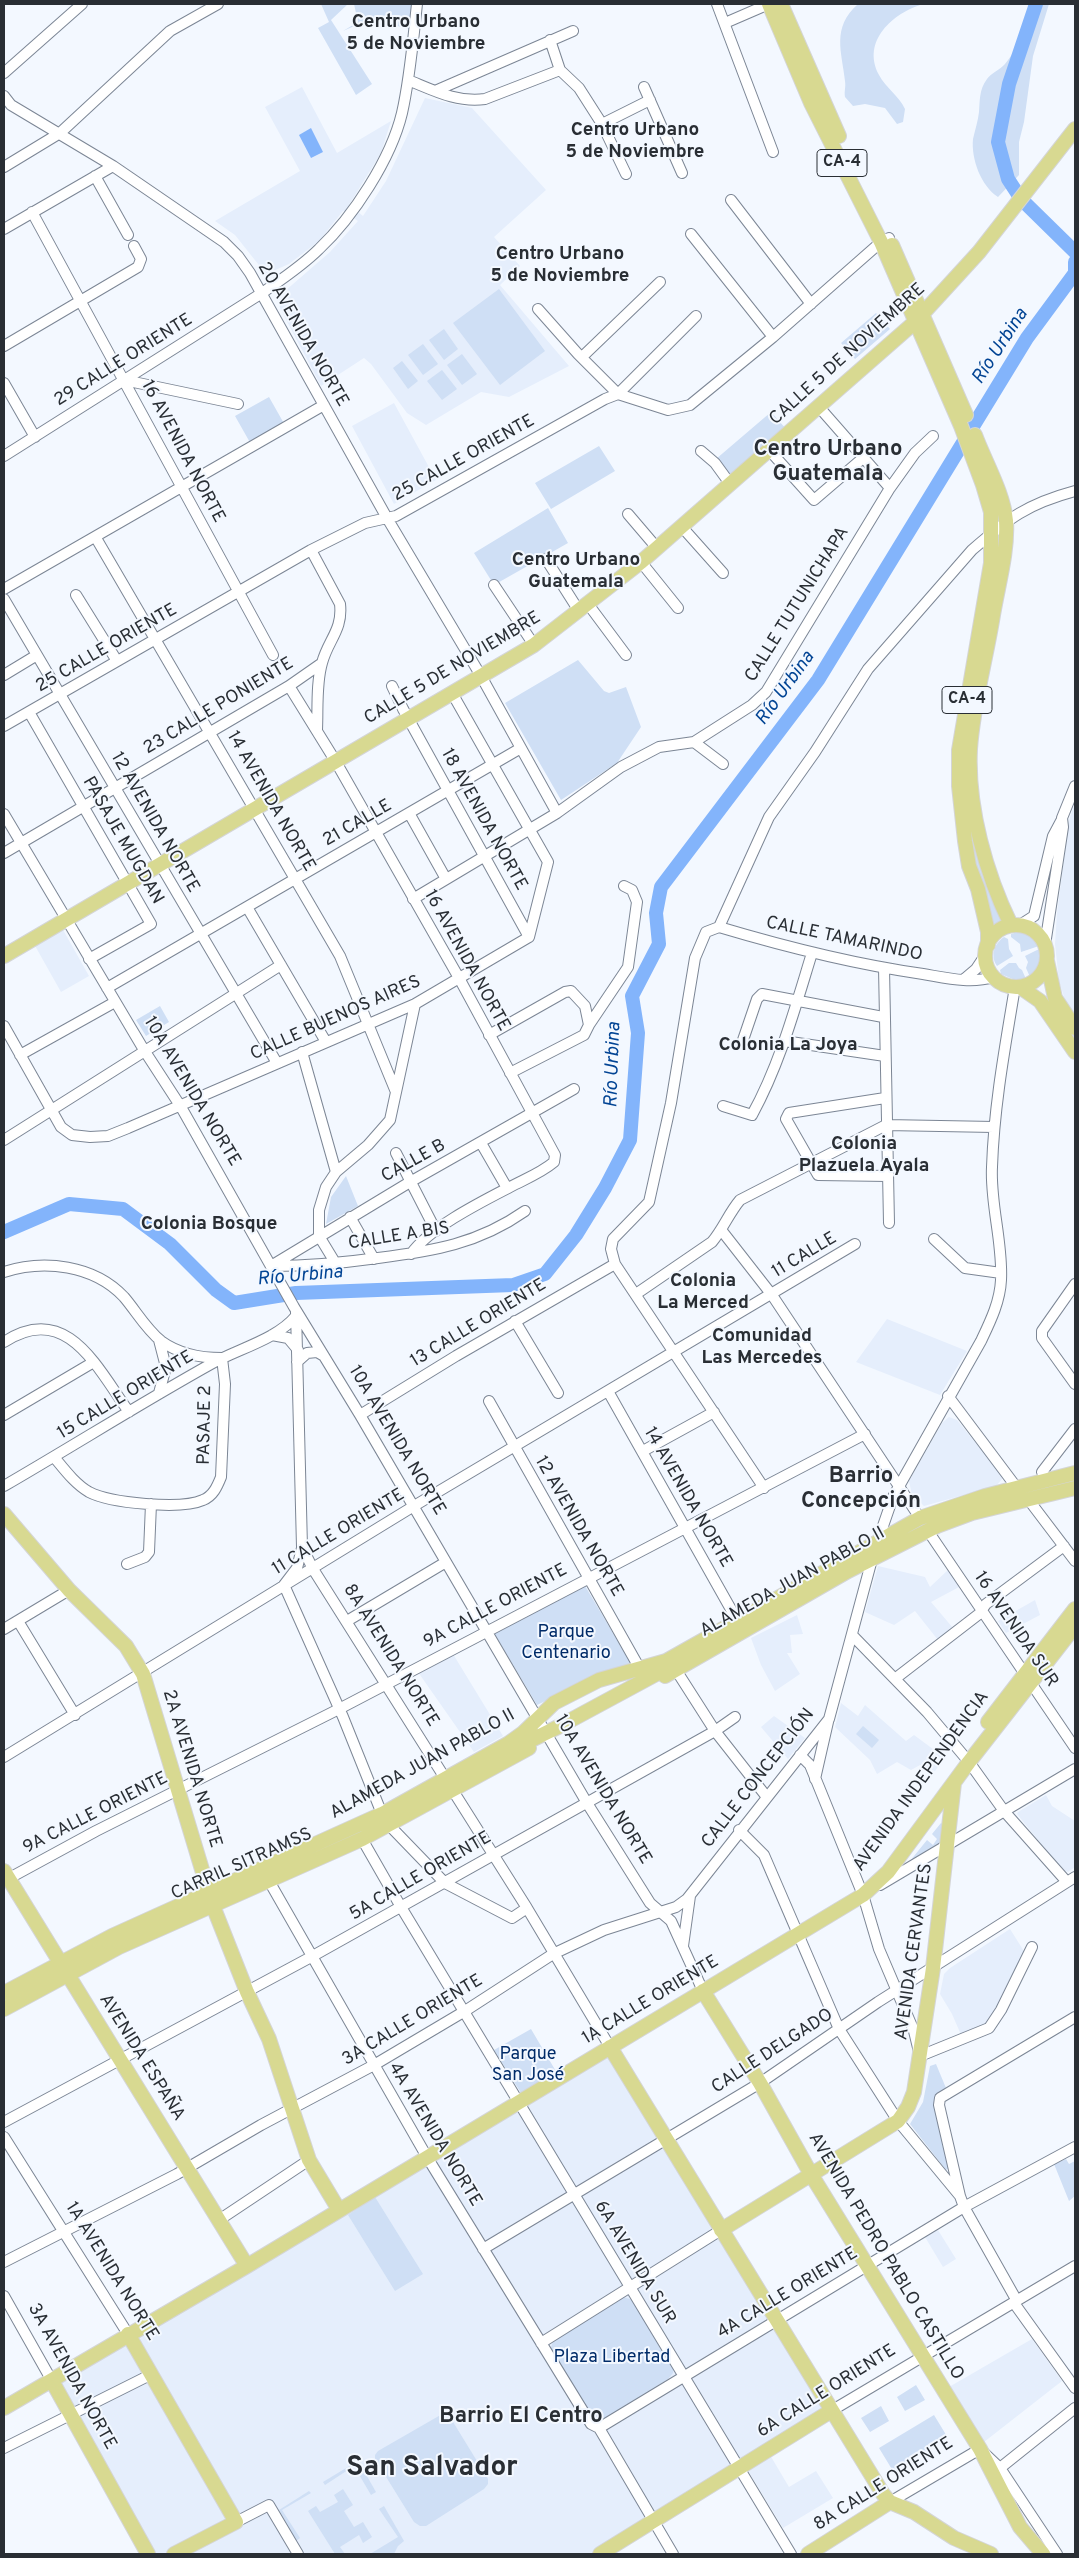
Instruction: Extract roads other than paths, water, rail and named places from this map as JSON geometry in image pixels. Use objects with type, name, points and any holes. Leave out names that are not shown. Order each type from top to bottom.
[{"type":"main road","name":"CA-4","points":[[769,4],[811,103],[885,240]]},
{"type":"main road","name":"CA-4","points":[[781,4],[964,421],[977,454],[991,512],[991,557],[959,750],[959,786],[969,866],[978,889],[988,932],[987,966],[994,977]]},
{"type":"main road","name":"CALLE 5 DE NOVIEMBRE","points":[[4,956],[481,676],[534,644],[584,608],[731,485],[919,318],[959,276],[1007,218],[1075,129]]},
{"type":"main road","name":"CA-4","points":[[977,454],[996,486],[1006,522],[1002,560],[972,730],[970,752],[972,785],[981,844],[994,889],[1016,925]]},
{"type":"main road","points":[[987,949],[997,932],[1016,925],[1037,933],[1045,945],[1055,998],[1075,1028]]},
{"type":"main road","points":[[1017,987],[1039,977],[1047,960]]},
{"type":"main road","points":[[994,977],[1005,984],[1017,987],[1040,1001],[1075,1052]]},
{"type":"main road","name":"ALAMEDA JUAN PABLO II","points":[[874,1551],[920,1518],[949,1507],[1075,1473]]},
{"type":"main road","name":"CARRIL SITRAMSS","points":[[211,1899],[385,1820],[520,1745],[543,1729],[566,1703],[613,1681],[669,1671],[874,1551],[926,1524],[957,1511],[1075,1479]]},
{"type":"main road","name":"ALAMEDA JUAN PABLO II","points":[[448,1784],[516,1738],[543,1729],[554,1703],[599,1680],[666,1661],[737,1620],[874,1551],[972,1513],[1075,1488]]},
{"type":"main road","name":"2A AVENIDA NORTE","points":[[4,1514],[69,1590],[126,1646],[143,1674],[211,1899],[247,1992],[269,2039],[309,2160],[338,2210]]},
{"type":"main road","name":"AVENIDA INDEPENDENCIA","points":[[1028,1679],[1075,1609]]},
{"type":"main road","name":"AVENIDA INDEPENDENCIA","points":[[863,1895],[1028,1679],[1075,1626]]},
{"type":"main road","name":"ALAMEDA JUAN PABLO II","points":[[4,1993],[119,1947],[211,1899],[386,1819],[543,1729],[669,1671]]},
{"type":"main road","name":"AVENIDA INDEPENDENCIA","points":[[863,1895],[888,1872],[954,1782],[966,1758]]},
{"type":"main road","name":"AVENIDA CERVANTES","points":[[898,2121],[908,2107],[914,2092],[920,2056],[933,1968],[954,1782]]},
{"type":"main road","name":"ALAMEDA JUAN PABLO II","points":[[211,1899],[269,1881],[362,1839],[386,1819]]},
{"type":"main road","name":"AVENIDA ESPAÑA","points":[[5,1877],[120,2059],[247,2266]]},
{"type":"main road","name":"1A CALLE ORIENTE","points":[[4,2408],[247,2266],[863,1895]]},
{"type":"main road","points":[[4,2002],[63,1968]]},
{"type":"main road","name":"ALAMEDA JUAN PABLO II","points":[[4,2009],[63,1968]]},
{"type":"main road","name":"10A AVENIDA NORTE","points":[[703,1991],[760,2083]]},
{"type":"main road","name":"8A AVENIDA NORTE","points":[[610,2047],[831,2411],[883,2494],[894,2503]]},
{"type":"main road","name":"AVENIDA PEDRO PABLO CASTILLO","points":[[760,2083],[812,2176],[980,2449],[1016,2519],[1028,2538],[1042,2554]]},
{"type":"main road","points":[[721,2230],[812,2176],[898,2121]]},
{"type":"main road","name":"1A AVENIDA NORTE","points":[[128,2334],[236,2522]]},
{"type":"main road","name":"3A AVENIDA NORTE","points":[[52,2381],[148,2554]]},
{"type":"main road","name":"6A CALLE ORIENTE","points":[[600,2554],[831,2411]]},
{"type":"main road","points":[[894,2503],[914,2512],[954,2538],[991,2554]]},
{"type":"main road","name":"8A CALLE ORIENTE","points":[[808,2554],[894,2503]]},
{"type":"main road","points":[[174,2554],[236,2522]]},
{"type":"street","points":[[4,73],[82,4]]},
{"type":"street","points":[[4,167],[60,133],[170,32],[218,4]]},
{"type":"street","name":"29 CALLE ORIENTE","points":[[4,456],[262,293],[293,272],[320,249],[344,222],[387,153],[402,115],[418,4]]},
{"type":"street","points":[[717,4],[773,152]]},
{"type":"street","points":[[725,23],[769,4]]},
{"type":"street","points":[[435,91],[574,31]]},
{"type":"street","points":[[550,40],[560,70],[579,88],[602,124],[626,174]]},
{"type":"street","points":[[408,80],[468,101],[485,99],[560,70]]},
{"type":"street","points":[[644,87],[682,173]]},
{"type":"street","name":"20 AVENIDA NORTE","points":[[4,96],[8,107],[60,133],[113,166],[224,242],[238,256],[262,293],[387,518],[481,676],[557,813]]},
{"type":"street","points":[[602,124],[650,100]]},
{"type":"street","points":[[4,229],[113,166]]},
{"type":"street","points":[[95,176],[128,235]]},
{"type":"street","points":[[731,200],[811,304]]},
{"type":"street","name":"16 AVENIDA NORTE","points":[[32,212],[273,655]]},
{"type":"street","points":[[691,234],[773,337]]},
{"type":"street","points":[[538,309],[618,394],[659,408],[680,409],[702,397],[885,240]]},
{"type":"street","points":[[4,346],[134,270],[140,265],[141,259],[134,246]]},
{"type":"street","points":[[582,357],[660,282]]},
{"type":"street","name":"25 CALLE ORIENTE","points":[[4,726],[311,550],[365,523],[396,516],[618,394],[696,316]]},
{"type":"street","points":[[124,380],[238,404]]},
{"type":"street","points":[[4,383],[35,437]]},
{"type":"street","points":[[4,589],[96,538],[324,405]]},
{"type":"street","points":[[819,407],[890,488]]},
{"type":"street","name":"CALLE TUTUNICHAPA","points":[[413,899],[557,813],[621,767],[657,748],[694,742],[752,705],[766,692],[890,488],[915,453],[934,436]]},
{"type":"street","points":[[701,451],[715,463],[731,485]]},
{"type":"street","points":[[770,451],[814,500],[863,458]]},
{"type":"street","points":[[764,1488],[615,1264],[611,1250],[613,1240],[649,1202],[669,1112],[695,958],[706,932],[718,927],[769,817],[815,752],[868,669],[972,550],[1022,510],[1048,499],[1075,491]]},
{"type":"street","points":[[628,514],[657,548]]},
{"type":"street","points":[[682,527],[723,573]]},
{"type":"street","name":"14 AVENIDA NORTE","points":[[96,538],[256,808],[340,956],[396,1092]]},
{"type":"street","points":[[311,550],[340,604],[341,614],[340,624],[322,663],[317,730]]},
{"type":"street","points":[[972,550],[991,557]]},
{"type":"street","points":[[546,558],[584,608],[626,654]]},
{"type":"street","points":[[641,562],[678,608]]},
{"type":"street","points":[[494,585],[534,644]]},
{"type":"street","points":[[76,595],[117,661]]},
{"type":"street","name":"12 AVENIDA NORTE","points":[[4,599],[276,1063]]},
{"type":"street","points":[[4,675],[37,655]]},
{"type":"street","name":"23 CALLE PONIENTE","points":[[4,853],[289,686],[322,663]]},
{"type":"street","name":"16 AVENIDA NORTE","points":[[289,686],[317,730],[376,832],[555,1155],[554,1162],[507,1188]]},
{"type":"street","name":"18 AVENIDA NORTE","points":[[392,686],[529,937]]},
{"type":"street","points":[[452,693],[548,862],[529,937]]},
{"type":"street","name":"PASAJE MUGDAN","points":[[29,712],[151,924],[89,959]]},
{"type":"street","points":[[694,742],[723,764]]},
{"type":"street","name":"21 CALLE","points":[[107,988],[521,748]]},
{"type":"street","points":[[1016,925],[1034,916],[1053,836],[1075,786]]},
{"type":"street","points":[[409,813],[446,879]]},
{"type":"street","name":"10A AVENIDA NORTE","points":[[4,814],[89,959],[181,1107],[295,1311],[360,1415],[587,1803],[650,1904],[671,1921],[703,1991]]},
{"type":"street","points":[[1045,945],[1063,828],[1062,818]]},
{"type":"street","points":[[510,1074],[584,1035],[628,967],[637,902],[632,890],[624,886]]},
{"type":"street","points":[[247,907],[326,1042]]},
{"type":"street","name":"CALLE TAMARINDO","points":[[718,927],[812,952],[884,968],[973,981],[994,977]]},
{"type":"street","name":"CALLE BUENOS AIRES","points":[[50,1110],[65,1130],[78,1136],[108,1136],[181,1107],[276,1063],[415,1004],[529,937]]},
{"type":"street","points":[[963,980],[976,969],[987,949]]},
{"type":"street","points":[[723,1106],[752,1115],[765,1092],[784,1041],[812,952]]},
{"type":"street","points":[[4,1140],[235,992],[281,965]]},
{"type":"street","points":[[884,968],[883,1017],[889,1223]]},
{"type":"street","name":"CALLE CONCEPCIÓN","points":[[660,1912],[679,1906],[690,1895],[739,1830],[829,1719],[874,1551],[898,1485],[981,1341],[993,1315],[998,1298],[1001,1272],[992,1170],[994,1127],[996,1101],[1017,987]]},
{"type":"street","points":[[489,1035],[565,992],[571,991],[585,1006],[589,1025]]},
{"type":"street","points":[[743,1040],[757,1000],[762,994],[883,1017]]},
{"type":"street","points":[[20,1054],[115,1002]]},
{"type":"street","points":[[336,1264],[320,1236],[319,1210],[326,1187],[336,1172],[368,1145],[390,1120],[415,1004]]},
{"type":"street","points":[[4,1026],[50,1110]]},
{"type":"street","points":[[784,1041],[885,1056]]},
{"type":"street","points":[[302,1052],[336,1172]]},
{"type":"street","name":"CALLE B","points":[[271,1266],[350,1217],[574,1089]]},
{"type":"street","points":[[885,1098],[789,1113],[786,1116],[810,1163],[816,1173],[821,1176],[888,1176]]},
{"type":"street","points":[[636,1294],[712,1242],[722,1230],[731,1211],[740,1200],[886,1125],[994,1127]]},
{"type":"street","points":[[411,1254],[421,1240],[507,1188],[481,1143]]},
{"type":"street","points":[[396,1153],[436,1231]]},
{"type":"street","name":"CALLE A BIS","points":[[271,1266],[336,1264],[441,1250],[506,1224],[525,1211]]},
{"type":"street","points":[[350,1217],[374,1259]]},
{"type":"street","points":[[722,1230],[772,1295],[920,1518]]},
{"type":"street","points":[[934,1239],[966,1268],[1001,1272]]},
{"type":"street","name":"11 CALLE","points":[[772,1295],[856,1244]]},
{"type":"street","points":[[4,1272],[21,1266],[50,1264],[80,1271],[103,1281],[122,1296],[160,1340],[189,1355],[222,1358]]},
{"type":"street","name":"13 CALLE ORIENTE","points":[[360,1415],[515,1321],[615,1264]]},
{"type":"street","points":[[1075,1284],[1042,1331],[1042,1338],[1075,1384]]},
{"type":"street","name":"11 CALLE ORIENTE","points":[[4,1758],[414,1506],[609,1393],[772,1295]]},
{"type":"street","name":"8A AVENIDA NORTE","points":[[295,1311],[298,1350],[302,1547],[313,1568],[527,1908],[610,2047]]},
{"type":"street","name":"15 CALLE ORIENTE","points":[[4,1486],[159,1393],[222,1358],[279,1331],[295,1311]]},
{"type":"street","points":[[515,1321],[558,1393]]},
{"type":"street","points":[[4,1342],[23,1330],[38,1327],[53,1329],[73,1339],[129,1412]]},
{"type":"street","points":[[279,1331],[296,1330],[314,1340]]},
{"type":"street","points":[[266,1337],[284,1336],[292,1340],[298,1350]]},
{"type":"street","points":[[159,1393],[166,1366],[160,1340]]},
{"type":"street","points":[[297,1362],[303,1355],[312,1352],[325,1357]]},
{"type":"street","name":"PASAJE 2","points":[[54,1457],[89,1492],[111,1499],[151,1504],[191,1504],[210,1496],[217,1488],[221,1477],[223,1454],[225,1384],[222,1358]]},
{"type":"street","points":[[4,1414],[92,1362]]},
{"type":"street","name":"14 AVENIDA NORTE","points":[[609,1393],[687,1528],[737,1620]]},
{"type":"street","points":[[948,1396],[1017,1488]]},
{"type":"street","name":"12 AVENIDA NORTE","points":[[489,1401],[640,1669]]},
{"type":"street","points":[[643,1452],[714,1412]]},
{"type":"street","points":[[1042,1472],[1075,1429]]},
{"type":"street","name":"9A CALLE ORIENTE","points":[[5,1877],[339,1709],[588,1577],[687,1528],[865,1434]]},
{"type":"street","points":[[1028,1499],[1075,1561]]},
{"type":"street","points":[[127,1564],[146,1557],[149,1552],[151,1504]]},
{"type":"street","name":"16 AVENIDA SUR","points":[[928,1531],[1075,1748]]},
{"type":"street","points":[[896,1678],[986,1604],[1064,1546]]},
{"type":"street","points":[[302,1547],[297,1568],[284,1585],[386,1819],[445,1883],[512,1918],[527,1908]]},
{"type":"street","points":[[347,1621],[446,1562]]},
{"type":"street","points":[[4,1629],[69,1590]]},
{"type":"street","points":[[18,1621],[75,1715]]},
{"type":"street","points":[[852,1635],[896,1678],[966,1758],[1004,1811],[1071,1880]]},
{"type":"street","points":[[669,1671],[766,1796]]},
{"type":"street","name":"5A CALLE ORIENTE","points":[[4,2122],[311,1958],[493,1854],[587,1803],[735,1717]]},
{"type":"street","points":[[815,1780],[829,1719]]},
{"type":"street","points":[[800,1755],[809,1763],[863,1895],[879,1949],[914,2031],[920,2056],[989,2028],[1001,2010],[1032,1947]]},
{"type":"street","name":"1A CALLE ORIENTE","points":[[863,1895],[1075,1769]]},
{"type":"street","points":[[739,1830],[764,1855],[839,2030],[898,2121],[960,2196]]},
{"type":"street","name":"6A AVENIDA SUR","points":[[362,1839],[573,2194],[791,2554]]},
{"type":"street","name":"CALLE DELGADO","points":[[483,2249],[760,2083],[897,1990],[1071,1880]]},
{"type":"street","name":"4A AVENIDA NORTE","points":[[269,1881],[311,1958],[427,2158],[591,2424],[599,2428],[673,2554]]},
{"type":"street","points":[[683,1947],[690,1895]]},
{"type":"street","name":"3A CALLE ORIENTE","points":[[4,2262],[187,2169],[291,2109],[374,2065],[465,2011],[553,1954],[604,1930],[660,1912]]},
{"type":"street","points":[[1075,2017],[940,2098],[939,2105],[964,2207],[1015,2302],[1075,2388]]},
{"type":"street","name":"1A AVENIDA NORTE","points":[[4,2137],[128,2334]]},
{"type":"street","name":"4A CALLE ORIENTE","points":[[599,2428],[964,2207],[1075,2147]]},
{"type":"street","points":[[219,2220],[309,2160]]},
{"type":"street","points":[[541,2343],[721,2230]]},
{"type":"street","name":"6A CALLE ORIENTE","points":[[831,2411],[1075,2266]]},
{"type":"street","name":"3A AVENIDA NORTE","points":[[4,2296],[52,2381]]},
{"type":"street","points":[[4,2448],[152,2374]]},
{"type":"street","points":[[1000,2468],[1075,2408]]},
{"type":"street","name":"AVENIDA PEDRO PABLO CASTILLO","points":[[980,2449],[1000,2468],[1057,2554]]},
{"type":"street","name":"8A CALLE ORIENTE","points":[[894,2503],[980,2449]]},
{"type":"street","points":[[894,2503],[952,2543],[974,2554]]},
{"type":"street","points":[[236,2522],[269,2505],[298,2554]]},
{"type":"water","points":[[311,128],[323,152],[311,158],[299,135]]},
{"type":"waterway","name":"Río Urbina","points":[[1036,4],[1009,84],[998,142],[1008,179],[1021,199],[1075,252]]},
{"type":"waterway","name":"Río Urbina","points":[[4,1232],[69,1204],[123,1209],[170,1244],[216,1290],[234,1303],[296,1293],[513,1285],[545,1274],[576,1235],[605,1188],[630,1140],[638,1033],[632,996],[659,944],[656,913],[661,887],[818,680],[1027,338],[1075,273],[1075,262]]},
{"type":"district","name":"Centro Urbano 5 de Noviembre","points":[[416,34]]},
{"type":"district","name":"Centro Urbano 5 de Noviembre","points":[[635,142]]},
{"type":"district","name":"Centro Urbano 5 de Noviembre","points":[[560,266]]},
{"type":"district","name":"Centro Urbano Guatemala","points":[[828,464]]},
{"type":"district","name":"Centro Urbano Guatemala","points":[[576,572]]},
{"type":"district","name":"Colonia La Joya","points":[[788,1046]]},
{"type":"district","name":"Colonia Plazuela Ayala","points":[[864,1156]]},
{"type":"district","name":"Colonia Bosque","points":[[209,1225]]},
{"type":"district","name":"Colonia La Merced","points":[[703,1293]]},
{"type":"district","name":"Comunidad Las Mercedes","points":[[762,1348]]},
{"type":"district","name":"Barrio Concepción","points":[[861,1490]]},
{"type":"district","name":"Barrio El Centro","points":[[521,2418]]},
{"type":"district","name":"San Salvador","points":[[432,2469]]},
{"type":"park label","name":"Parque Centenario","points":[[566,1644]]},
{"type":"park label","name":"Parque San José","points":[[528,2065]]},
{"type":"park label","name":"Plaza Libertad","points":[[612,2358]]}]
